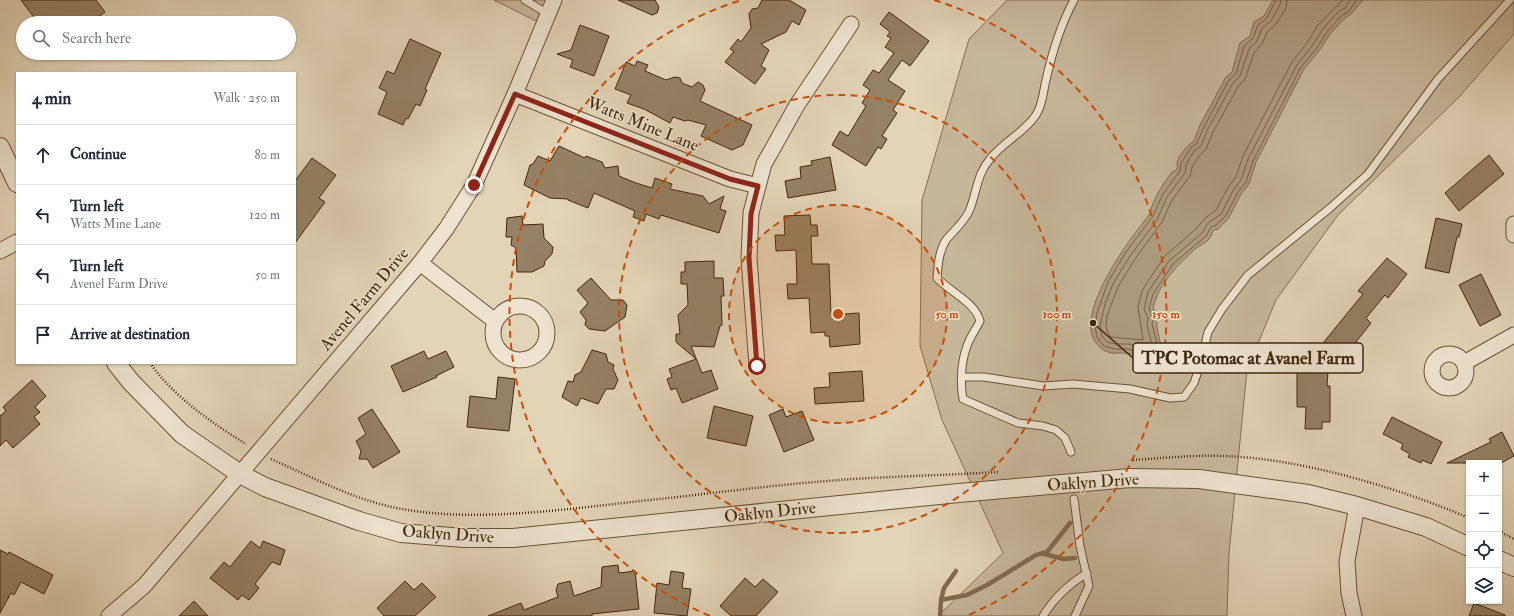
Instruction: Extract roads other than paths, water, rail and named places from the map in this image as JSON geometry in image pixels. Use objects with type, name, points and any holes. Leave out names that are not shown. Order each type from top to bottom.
[{"type":"street","name":"Avenel Farm Drive","points":[[109,616],[144,586],[420,263],[446,228],[474,185],[515,94],[554,0]]},
{"type":"street","points":[[757,366],[749,258],[751,214],[764,164],[797,105],[851,24]]},
{"type":"street","name":"Watts Mine Lane","points":[[515,94],[730,179],[758,186]]},
{"type":"street","points":[[0,147],[16,181]]},
{"type":"street","points":[[1514,224],[1514,235]]},
{"type":"street","points":[[0,251],[16,243]]},
{"type":"street","points":[[420,263],[495,321]]},
{"type":"street","points":[[1464,363],[1514,335]]},
{"type":"street","name":"Oaklyn Drive","points":[[117,364],[131,382],[182,434],[240,474],[265,487],[359,521],[401,533],[464,538],[513,538],[943,494],[1130,478],[1199,479],[1308,494],[1357,506],[1426,527],[1466,546]]},
{"type":"street","points":[[1354,616],[1349,593],[1347,560],[1357,506]]},
{"type":"street","points":[[1502,561],[1514,567]]},
{"type":"lane","points":[[526,0],[548,14]]},
{"type":"lane","points":[[1071,452],[1066,438],[1056,430],[1044,426],[1018,423],[963,399],[960,385],[967,346],[980,321],[978,313],[946,288],[937,278],[940,254],[946,241],[963,222],[970,210],[979,175],[990,158],[1024,128],[1036,115],[1042,102],[1046,80],[1060,33],[1074,0]]},
{"type":"lane","points":[[962,377],[984,377],[1043,386],[1073,384],[1130,389],[1170,398],[1184,397],[1194,383],[1208,332],[1222,309],[1248,275],[1330,208],[1368,174],[1438,79],[1510,0]]},
{"type":"lane","points":[[1074,499],[1080,546],[1089,586],[1075,616]]},
{"type":"lane","points":[[1042,616],[1054,599],[1078,578],[1087,573]]},
{"type":"water","points":[[1273,0],[1363,0],[1330,34],[1319,51],[1304,69],[1256,162],[1249,184],[1241,194],[1228,219],[1218,229],[1214,230],[1210,238],[1205,243],[1195,249],[1182,262],[1164,283],[1153,308],[1158,317],[1157,326],[1160,350],[1144,356],[1111,353],[1105,351],[1096,343],[1091,330],[1092,314],[1107,276],[1130,240],[1150,214],[1161,188],[1172,172],[1177,169],[1177,162],[1180,156],[1194,141],[1200,125],[1226,77],[1232,72],[1240,43],[1250,36],[1254,22],[1264,16]]},
{"type":"waterway","points":[[940,616],[941,600],[967,595],[987,585],[1036,555],[1047,552],[1070,523]]},
{"type":"waterway","points":[[1044,554],[1064,559],[1075,558]]},
{"type":"waterway","points":[[941,600],[944,588],[956,571]]},
{"type":"place","name":"TPC Potomac at Avanel Farm","points":[[1093,323]]}]
